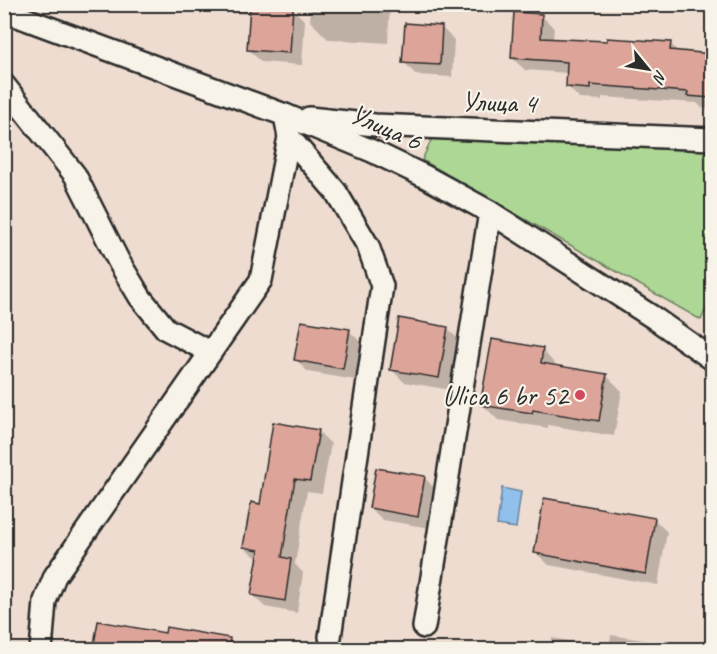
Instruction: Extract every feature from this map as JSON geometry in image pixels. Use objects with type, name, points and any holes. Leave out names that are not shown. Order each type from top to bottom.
[{"type":"street","name":"Улица 6","points":[[4,11],[285,115],[372,151],[426,177],[490,212],[654,318],[712,359]]},
{"type":"street","points":[[4,85],[75,175],[118,262],[140,297],[166,329],[210,352]]},
{"type":"street","points":[[41,650],[45,601],[55,576],[261,280],[289,137],[285,115]]},
{"type":"street","name":"Улица 4","points":[[285,115],[375,125],[712,139]]},
{"type":"street","points":[[289,137],[336,192],[368,246],[382,286],[330,637]]},
{"type":"street","points":[[424,627],[490,212]]},
{"type":"green space","points":[[435,132],[712,149],[712,295],[701,320],[422,160]]},
{"type":"water","points":[[502,488],[521,492],[516,528],[497,525]]},
{"type":"building","points":[[250,4],[293,7],[290,53],[247,50]]},
{"type":"building","points":[[514,12],[542,14],[541,38],[607,41],[607,38],[671,42],[670,50],[712,54],[712,98],[687,96],[688,92],[590,85],[590,89],[566,87],[567,62],[511,58]]},
{"type":"building","points":[[405,23],[442,26],[440,65],[402,63]]},
{"type":"building","points":[[399,318],[448,327],[439,378],[390,370]]},
{"type":"building","points":[[301,321],[350,329],[343,369],[294,360]]},
{"type":"building","points":[[492,339],[543,348],[541,363],[607,374],[599,421],[533,410],[532,413],[480,405]]},
{"type":"building","points":[[273,422],[319,430],[310,481],[295,479],[282,557],[291,559],[285,601],[251,595],[259,550],[243,547],[251,502],[260,504]]},
{"type":"building","points":[[376,468],[425,476],[418,517],[369,508]]},
{"type":"building","points":[[544,498],[655,518],[646,574],[534,553]]},
{"type":"building","points":[[98,621],[165,633],[166,627],[230,638],[229,650],[93,650]]},
{"type":"place","name":"Ulica 6 br 52","points":[[580,395]]}]
